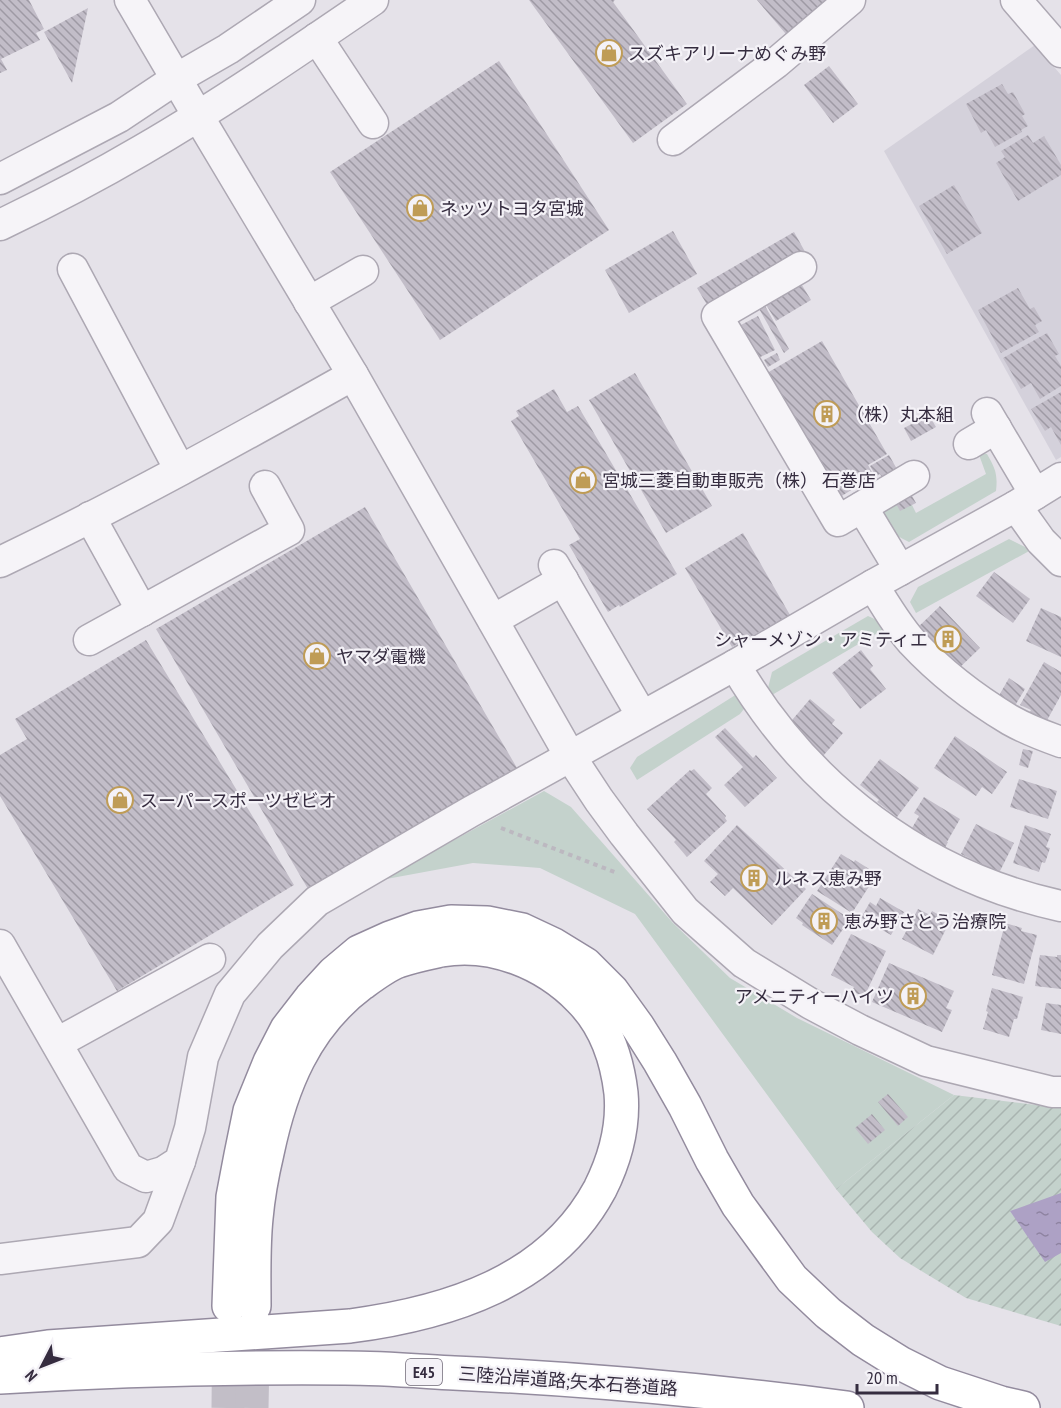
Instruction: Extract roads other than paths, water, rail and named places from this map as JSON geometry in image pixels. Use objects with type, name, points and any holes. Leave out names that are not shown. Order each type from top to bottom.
[{"type":"highway","points":[[0,1354],[48,1347],[350,1326],[390,1321],[434,1310],[478,1295],[509,1280],[535,1263],[567,1236],[591,1205],[608,1173],[619,1140],[622,1109],[619,1075],[611,1048],[598,1021],[582,1000],[556,978],[527,961],[491,950],[457,947],[424,954],[396,962],[370,977],[348,994],[322,1022],[301,1051],[286,1084],[272,1126],[241,1306],[233,1197],[250,1111],[270,1062],[287,1029],[311,998],[359,952],[418,928],[451,922],[487,923],[522,930],[554,945],[585,964],[612,991],[638,1027],[686,1106],[712,1160],[738,1205],[792,1279],[828,1314],[900,1364],[940,1383],[1023,1408]]},
{"type":"highway","name":"三陸沿岸道路;矢本石巻道路","points":[[0,1377],[171,1370],[347,1368],[558,1378],[847,1408]]},
{"type":"street","points":[[130,0],[353,375],[570,756],[618,825],[685,911],[744,963],[811,1004],[860,1030],[926,1061],[1052,1092],[1061,1092]]},
{"type":"street","points":[[0,179],[119,117],[176,79],[228,49],[300,0]]},
{"type":"street","points":[[0,225],[141,150],[198,116],[372,0]]},
{"type":"street","points":[[673,140],[776,63],[850,0]]},
{"type":"street","points":[[1016,0],[1061,52]]},
{"type":"street","points":[[317,38],[373,123]]},
{"type":"street","points":[[801,267],[717,316],[838,521],[914,476]]},
{"type":"street","points":[[73,269],[180,470]]},
{"type":"street","points":[[309,302],[363,272]]},
{"type":"street","points":[[0,562],[180,470],[353,375]]},
{"type":"street","points":[[969,444],[991,421],[1026,500],[1041,541],[1061,561]]},
{"type":"street","points":[[0,1259],[138,1242],[158,1221],[190,1128],[203,1057],[230,994],[270,946],[317,901],[470,812],[1026,500],[1061,478]]},
{"type":"street","points":[[89,640],[289,530],[265,486]]},
{"type":"street","points":[[862,507],[900,570]]},
{"type":"street","points":[[90,517],[142,611]]},
{"type":"street","points":[[493,620],[558,573],[642,716]]},
{"type":"street","points":[[873,585],[912,642],[961,686],[1011,721],[1061,742]]},
{"type":"street","points":[[735,665],[774,723],[801,756],[858,810],[887,832],[946,865],[980,880],[1014,894],[1061,906]]},
{"type":"street","points":[[0,945],[128,1168],[146,1177],[163,1172],[180,1161]]},
{"type":"street","points":[[57,1043],[210,959]]},
{"type":"water","points":[[1061,1193],[1061,1253],[1045,1262],[1010,1211]]},
{"type":"tunnel","points":[[228,1408],[229,1306]]},
{"type":"tunnel","points":[[252,1408],[254,1306]]},
{"type":"place","name":"スズキアリーナめぐみ野","points":[[609,53]]},
{"type":"place","name":"ネッツトヨタ宮城","points":[[420,208]]},
{"type":"place","name":"（株）丸本組","points":[[827,414]]},
{"type":"place","name":"宮城三菱自動車販売（株） 石巻店","points":[[583,480]]},
{"type":"place","name":"シャーメゾン・アミティエ","points":[[948,639]]},
{"type":"place","name":"ヤマダ電機","points":[[317,656]]},
{"type":"place","name":"スーパースポーツゼビオ","points":[[120,800]]},
{"type":"place","name":"ルネス恵み野","points":[[754,878]]},
{"type":"place","name":"恵み野さとう治療院","points":[[824,921]]},
{"type":"place","name":"アメニティーハイツ","points":[[913,996]]}]
